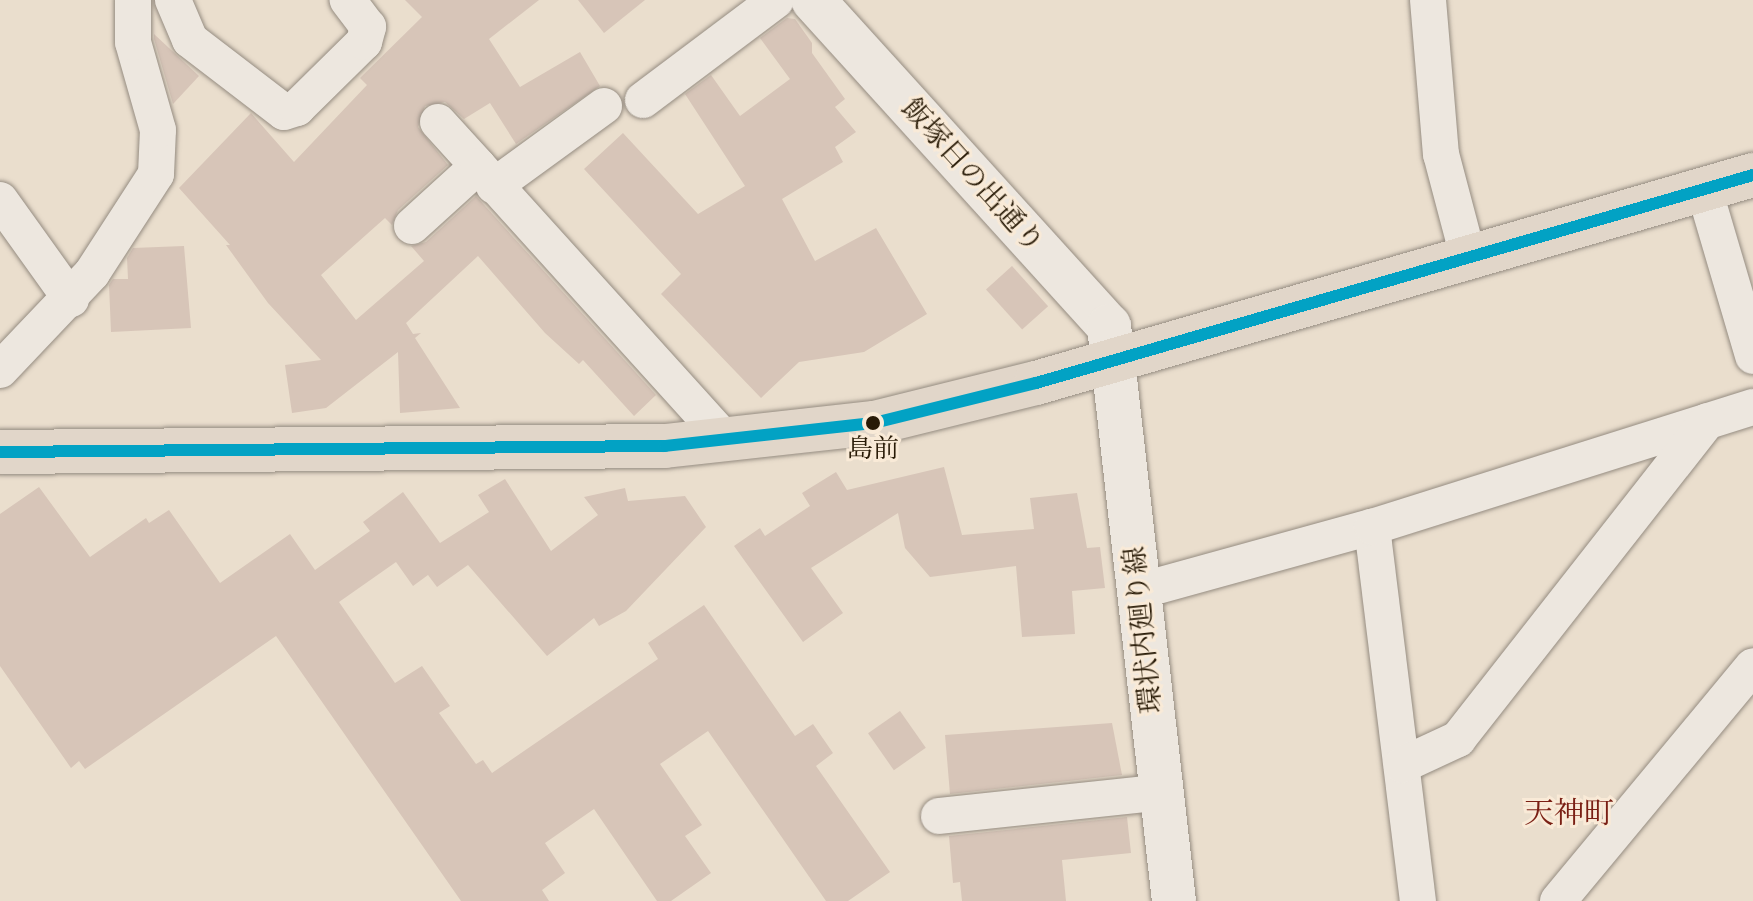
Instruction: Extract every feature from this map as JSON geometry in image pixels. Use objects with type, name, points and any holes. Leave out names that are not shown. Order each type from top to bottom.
[{"type":"main road","points":[[0,452],[727,442],[912,416],[1753,175]]},
{"type":"street","points":[[0,370],[71,299],[149,190],[160,157],[158,130],[133,42],[133,0]]},
{"type":"street","points":[[173,0],[190,40],[284,112],[297,108],[364,42],[368,27],[348,0]]},
{"type":"street","points":[[643,100],[776,0]]},
{"type":"street","name":"飯塚日の出通り","points":[[813,0],[1109,326],[1113,360]]},
{"type":"street","points":[[1428,0],[1441,154],[1468,256]]},
{"type":"street","points":[[412,226],[486,176],[604,106]]},
{"type":"street","points":[[438,122],[727,442]]},
{"type":"street","points":[[1704,189],[1753,356]]},
{"type":"street","points":[[0,200],[71,299]]},
{"type":"street","name":"環状内廻り線","points":[[1113,360],[1174,901]]},
{"type":"street","points":[[1139,591],[1372,527],[1753,407]]},
{"type":"street","points":[[1402,765],[1458,739],[1707,421]]},
{"type":"street","points":[[1372,527],[1418,901]]},
{"type":"street","points":[[1558,901],[1753,666]]},
{"type":"street","points":[[939,816],[1162,792]]},
{"type":"building","points":[[405,0],[539,0],[489,39],[520,87],[580,52],[600,86],[516,144],[490,103],[464,119],[445,102],[425,106],[418,127],[448,165],[398,210],[392,225],[385,218],[321,275],[356,320],[424,261],[411,246],[426,242],[476,196],[656,395],[634,416],[583,360],[579,364],[545,333],[478,256],[406,323],[413,334],[421,333],[415,338],[460,408],[400,413],[398,352],[326,408],[292,413],[285,365],[321,360],[268,303],[226,245],[230,245],[179,188],[251,113],[294,162],[367,85],[360,78],[422,17]]},
{"type":"building","points":[[578,0],[645,0],[604,33]]},
{"type":"building","points":[[787,18],[795,19],[812,43],[812,53],[845,99],[835,107],[856,132],[835,147],[843,162],[782,199],[815,261],[876,228],[927,314],[864,352],[799,362],[761,398],[661,294],[681,274],[584,169],[623,133],[698,214],[745,186],[685,94],[711,75],[740,116],[790,79],[760,38]]},
{"type":"building","points":[[154,34],[199,76],[173,104],[154,39]]},
{"type":"building","points":[[184,246],[191,328],[111,332],[109,285],[113,279],[128,279],[127,258],[133,248]]},
{"type":"building","points":[[1012,266],[1048,306],[1022,330],[986,289]]},
{"type":"building","points":[[944,467],[962,535],[1034,529],[1030,498],[1077,493],[1087,548],[1100,547],[1105,588],[1072,591],[1075,634],[1022,637],[1016,566],[930,577],[905,548],[898,513],[811,568],[843,613],[803,642],[734,546],[760,528],[765,536],[810,506],[802,493],[836,472],[847,490]]},
{"type":"building","points":[[505,479],[551,551],[598,515],[584,497],[625,488],[628,501],[685,496],[706,527],[626,611],[599,626],[594,618],[547,656],[468,565],[437,587],[428,575],[413,586],[396,562],[339,602],[395,683],[422,666],[450,706],[439,713],[476,764],[483,760],[492,773],[658,659],[648,643],[704,605],[795,736],[813,724],[833,753],[816,766],[890,872],[848,901],[826,901],[708,731],[660,764],[702,825],[685,836],[711,873],[671,901],[657,901],[594,809],[545,843],[565,873],[542,890],[549,901],[461,901],[276,636],[85,769],[79,761],[71,768],[0,666],[0,514],[39,487],[90,557],[146,518],[149,523],[169,510],[220,583],[290,534],[315,570],[370,531],[363,522],[403,492],[440,543],[489,512],[478,495]]},
{"type":"building","points":[[900,711],[926,748],[894,770],[868,733]]},
{"type":"building","points":[[1112,723],[1122,775],[950,794],[945,735]]},
{"type":"building","points":[[1127,817],[1131,853],[1062,860],[1066,901],[962,901],[960,882],[953,883],[949,836]]},
{"type":"transit line","points":[[0,452],[665,446],[874,423],[1036,383],[1753,175]]},
{"type":"place","name":"島前","points":[[873,423]]},
{"type":"district","name":"天神町","points":[[1569,815]]}]
